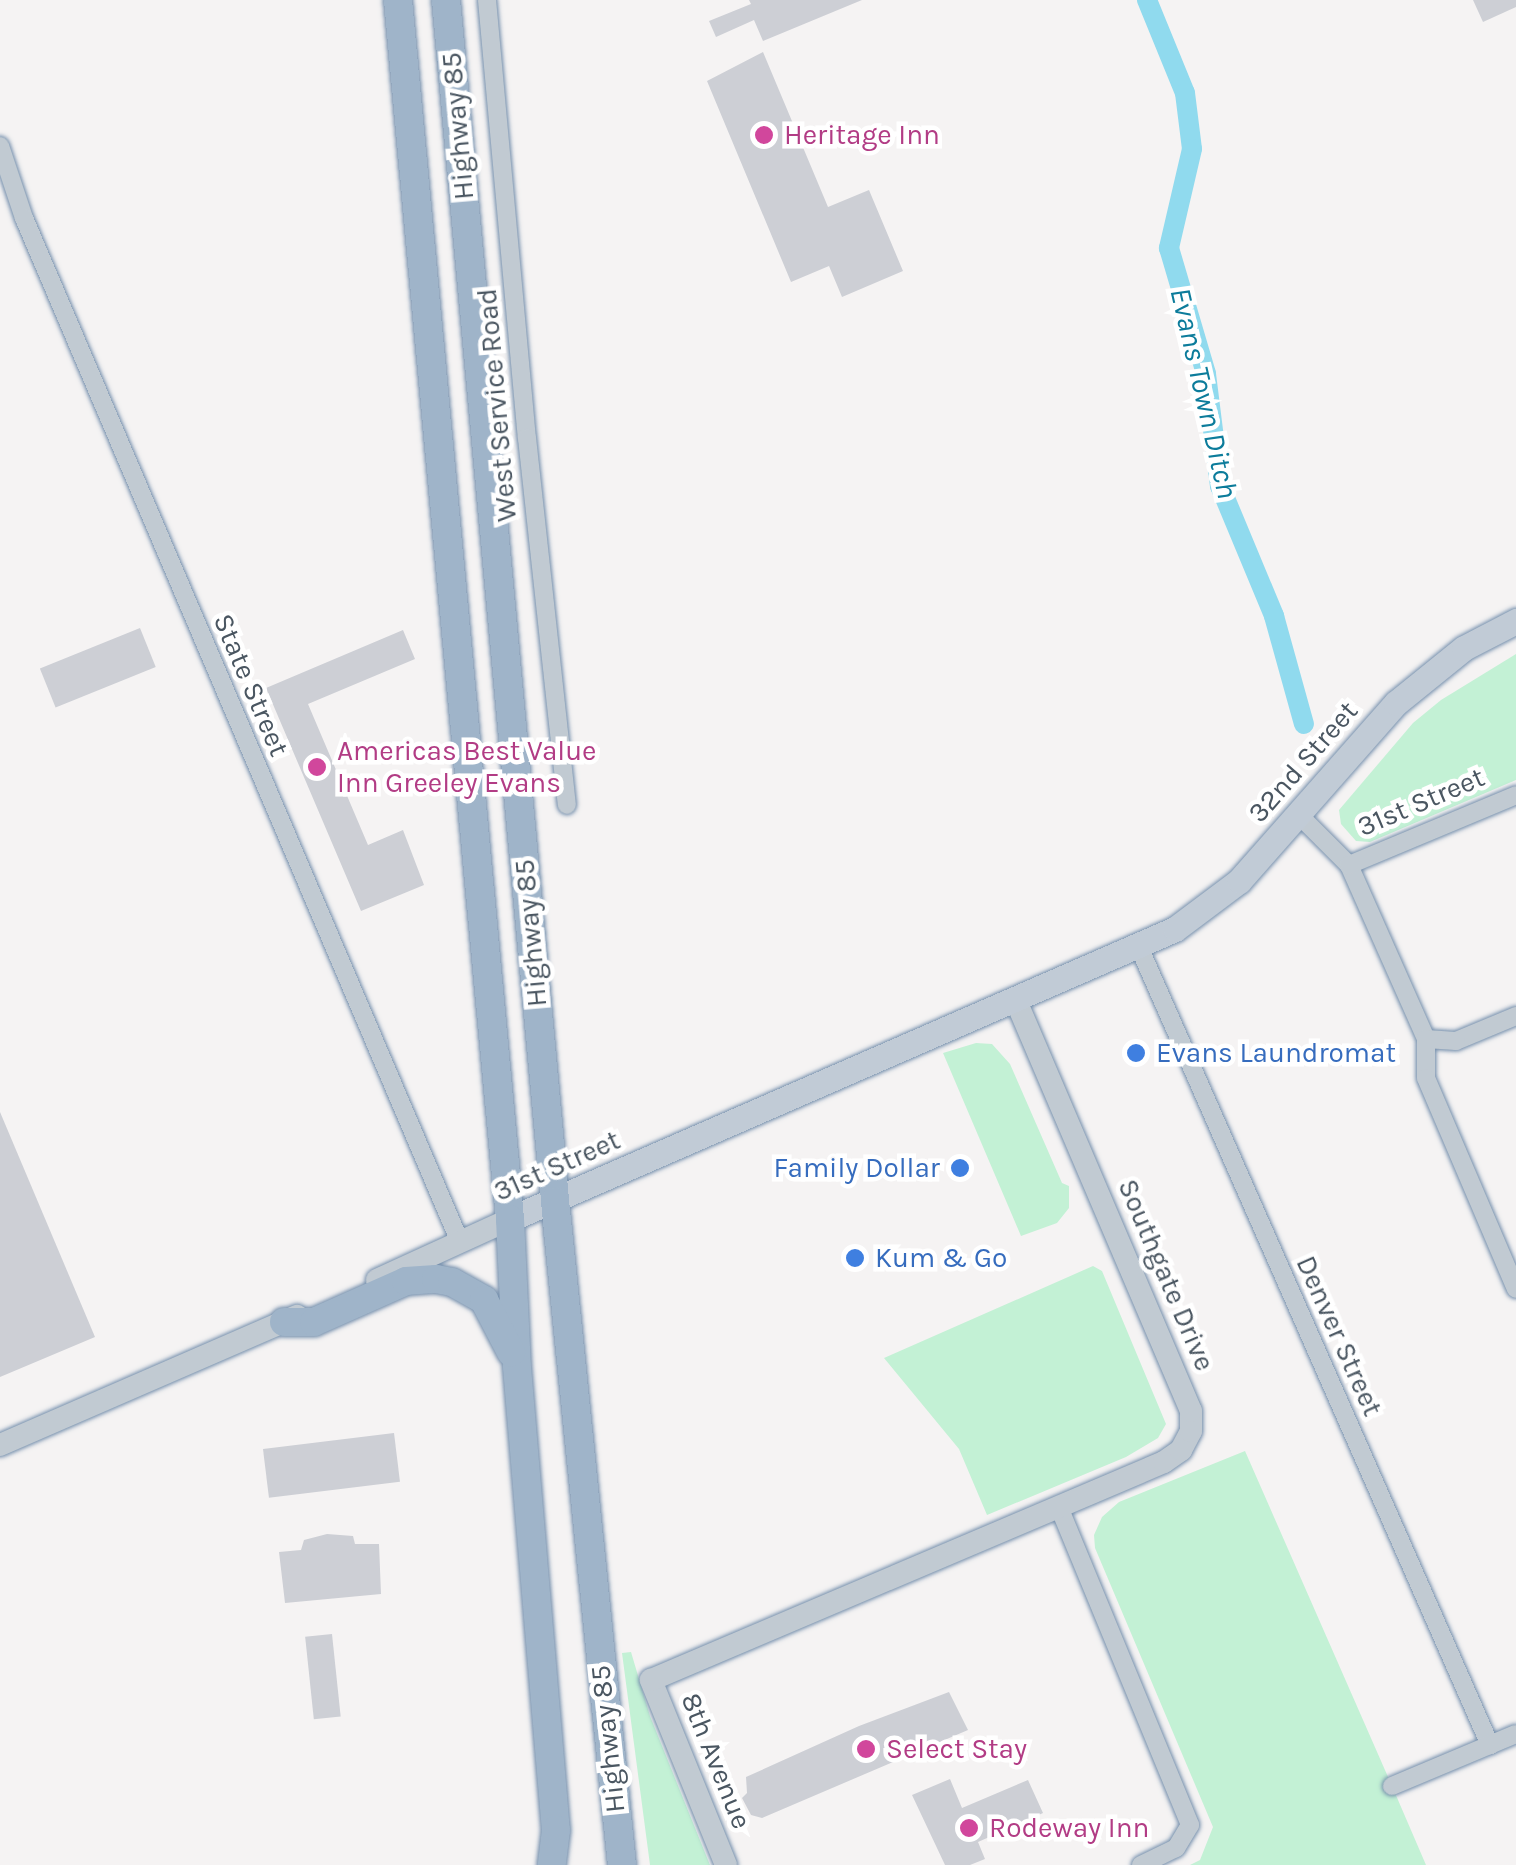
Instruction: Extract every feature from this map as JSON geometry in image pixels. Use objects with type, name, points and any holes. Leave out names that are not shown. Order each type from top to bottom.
[{"type":"highway","name":"Highway 85","points":[[398,0],[510,1219],[517,1366],[556,1865]]},
{"type":"highway","name":"Highway 85","points":[[446,0],[555,1201],[622,1865]]},
{"type":"highway","points":[[284,1322],[314,1322],[406,1281],[452,1282],[484,1300],[517,1366]]},
{"type":"main road","name":"32nd Street","points":[[1139,947],[1208,907],[1239,881],[1396,703],[1464,648],[1516,621]]},
{"type":"main road","name":"31st Street","points":[[510,1219],[1139,947]]},
{"type":"street","name":"West Service Road","points":[[488,0],[527,438],[567,805]]},
{"type":"street","name":"State Street","points":[[0,146],[31,236],[460,1242]]},
{"type":"street","name":"31st Street","points":[[1348,865],[1516,794]]},
{"type":"street","points":[[1298,814],[1348,865],[1426,1039],[1426,1078],[1516,1290]]},
{"type":"street","name":"Denver Street","points":[[1139,947],[1490,1745]]},
{"type":"street","name":"Southgate Drive","points":[[651,1680],[1174,1456],[1186,1442],[1192,1422],[1115,1227],[1016,1000]]},
{"type":"street","points":[[1426,1039],[1456,1041],[1516,1016]]},
{"type":"street","name":"31st Street","points":[[0,1445],[510,1219]]},
{"type":"street","points":[[1059,1506],[1190,1825],[1176,1848],[1141,1865]]},
{"type":"street","name":"8th Avenue","points":[[651,1680],[726,1865]]},
{"type":"street","points":[[1392,1786],[1516,1734]]},
{"type":"green space","points":[[1516,654],[1516,780],[1370,842],[1356,841],[1341,824],[1339,810],[1413,723],[1441,700]]},
{"type":"green space","points":[[976,1043],[992,1044],[1010,1064],[1062,1183],[1069,1186],[1069,1208],[1057,1223],[1021,1236],[943,1053]]},
{"type":"green space","points":[[1093,1266],[1102,1271],[1166,1424],[1158,1438],[1126,1457],[987,1515],[959,1449],[884,1358]]},
{"type":"green space","points":[[1245,1451],[1426,1865],[1190,1865],[1200,1860],[1213,1827],[1095,1548],[1094,1535],[1102,1517],[1119,1502]]},
{"type":"green space","points":[[631,1652],[650,1716],[710,1865],[650,1865],[622,1653]]},
{"type":"building","points":[[749,0],[862,0],[763,41],[754,20],[716,37],[709,21],[751,4]]},
{"type":"building","points":[[1473,0],[1516,0],[1516,7],[1483,22]]},
{"type":"building","name":"Heritage Inn","points":[[763,52],[828,207],[869,190],[903,271],[842,297],[829,266],[791,282],[707,81]]},
{"type":"building","points":[[140,628],[156,667],[56,707],[40,668]]},
{"type":"building","name":"Americas Best Value Inn Greeley Evans","points":[[403,630],[415,659],[308,704],[368,845],[403,830],[424,885],[361,911],[266,688]]},
{"type":"building","points":[[0,1112],[95,1337],[0,1377]]},
{"type":"building","points":[[394,1433],[400,1482],[269,1498],[263,1449]]},
{"type":"building","points":[[327,1534],[353,1536],[355,1544],[379,1544],[381,1594],[285,1603],[279,1552],[301,1550],[304,1540]]},
{"type":"building","points":[[332,1634],[341,1717],[314,1719],[305,1637]]},
{"type":"building","name":"Select Stay","points":[[949,1692],[968,1730],[762,1818],[751,1815],[742,1798],[747,1793],[746,1777],[859,1726]]},
{"type":"building","name":"Rodeway Inn","points":[[950,1779],[962,1808],[1028,1780],[1043,1813],[978,1842],[985,1859],[970,1865],[945,1865],[912,1795]]},
{"type":"waterway","name":"Evans Town Ditch","points":[[1147,0],[1185,93],[1192,149],[1169,248],[1206,374],[1220,486],[1274,616],[1304,724]]},
{"type":"place","name":"Heritage Inn","points":[[764,135]]},
{"type":"place","name":"Americas Best Value Inn Greeley Evans","points":[[317,767]]},
{"type":"place","name":"Evans Laundromat","points":[[1136,1053]]},
{"type":"place","name":"Family Dollar","points":[[960,1168]]},
{"type":"place","name":"Kum & Go","points":[[855,1258]]},
{"type":"place","name":"Select Stay","points":[[866,1749]]},
{"type":"place","name":"Rodeway Inn","points":[[969,1828]]}]
